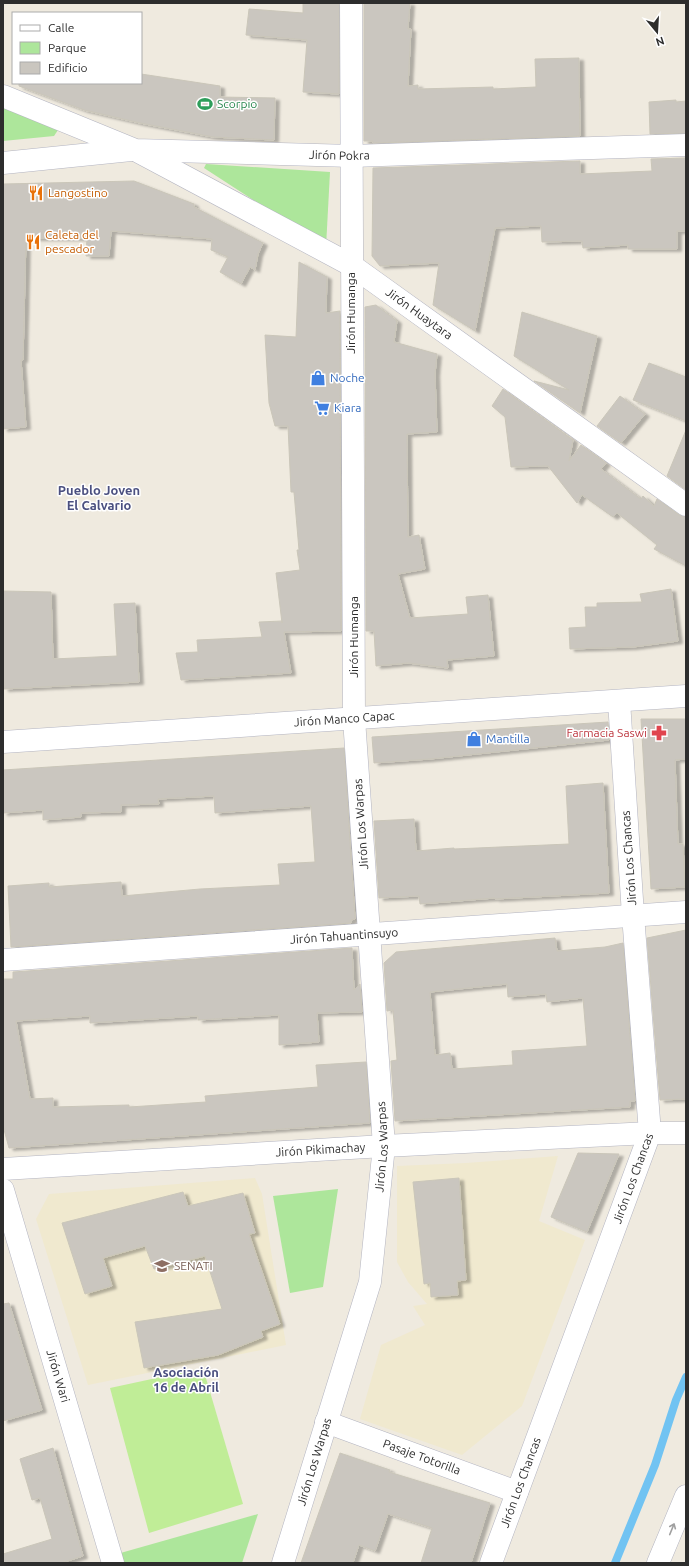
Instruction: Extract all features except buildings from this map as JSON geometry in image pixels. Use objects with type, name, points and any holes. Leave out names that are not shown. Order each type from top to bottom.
[{"type":"street","name":"Jirón Humanga","points":[[351,3],[354,719]]},
{"type":"street","name":"Jirón Pokra","points":[[3,96],[135,150],[352,156],[686,145]]},
{"type":"street","points":[[3,163],[135,150]]},
{"type":"street","name":"Jirón Huaytara","points":[[135,150],[351,265],[686,505]]},
{"type":"street","name":"Jirón Manco Capac","points":[[3,742],[686,696]]},
{"type":"street","name":"Jirón Los Chancas","points":[[491,1563],[650,1133],[633,915],[619,701]]},
{"type":"street","name":"Jirón Los Warpas","points":[[283,1563],[370,1282],[384,1146],[354,719]]},
{"type":"street","name":"Jirón Tahuantinsuyo","points":[[3,960],[686,912]]},
{"type":"street","name":"Jirón Pikimachay","points":[[3,1169],[384,1146],[650,1133],[686,1133]]},
{"type":"street","name":"Jirón Wari","points":[[3,1190],[113,1563]]},
{"type":"street","name":"Pasaje Totorilla","points":[[326,1422],[517,1492]]},
{"type":"street","points":[[658,1563],[686,1496]]},
{"type":"shaded area","points":[[558,1156],[539,1221],[585,1240],[522,1406],[462,1455],[360,1419],[381,1345],[425,1325],[413,1306],[427,1304],[408,1282],[397,1262],[397,1166],[466,1163]]},
{"type":"shaded area","name":"SENATI","points":[[255,1178],[262,1194],[286,1345],[88,1385],[36,1219],[49,1194]]},
{"type":"green space","points":[[3,108],[54,123],[58,130],[54,136],[3,141]]},
{"type":"green space","points":[[206,164],[330,172],[326,247],[204,168]]},
{"type":"green space","points":[[338,1189],[323,1287],[290,1293],[273,1196]]},
{"type":"green space","points":[[203,1368],[243,1504],[149,1533],[110,1388]]},
{"type":"green space","points":[[258,1514],[242,1563],[120,1563],[117,1554]]},
{"type":"waterway","points":[[615,1563],[655,1465],[676,1400],[686,1377]]},
{"type":"place","name":"Scorpio","points":[[205,104]]},
{"type":"place","name":"Langostino","points":[[36,193]]},
{"type":"place","name":"Caleta del pescador","points":[[33,242]]},
{"type":"place","name":"Noche","points":[[318,378]]},
{"type":"place","name":"Kiara","points":[[322,408]]},
{"type":"place","name":"Farmacia Saswi","points":[[659,733]]},
{"type":"place","name":"Mantilla","points":[[474,739]]},
{"type":"place","name":"SENATI","points":[[162,1266]]},
{"type":"district","name":"Pueblo Joven El Calvario","points":[[99,498]]},
{"type":"district","name":"Asociación 16 de Abril","points":[[186,1380]]}]
